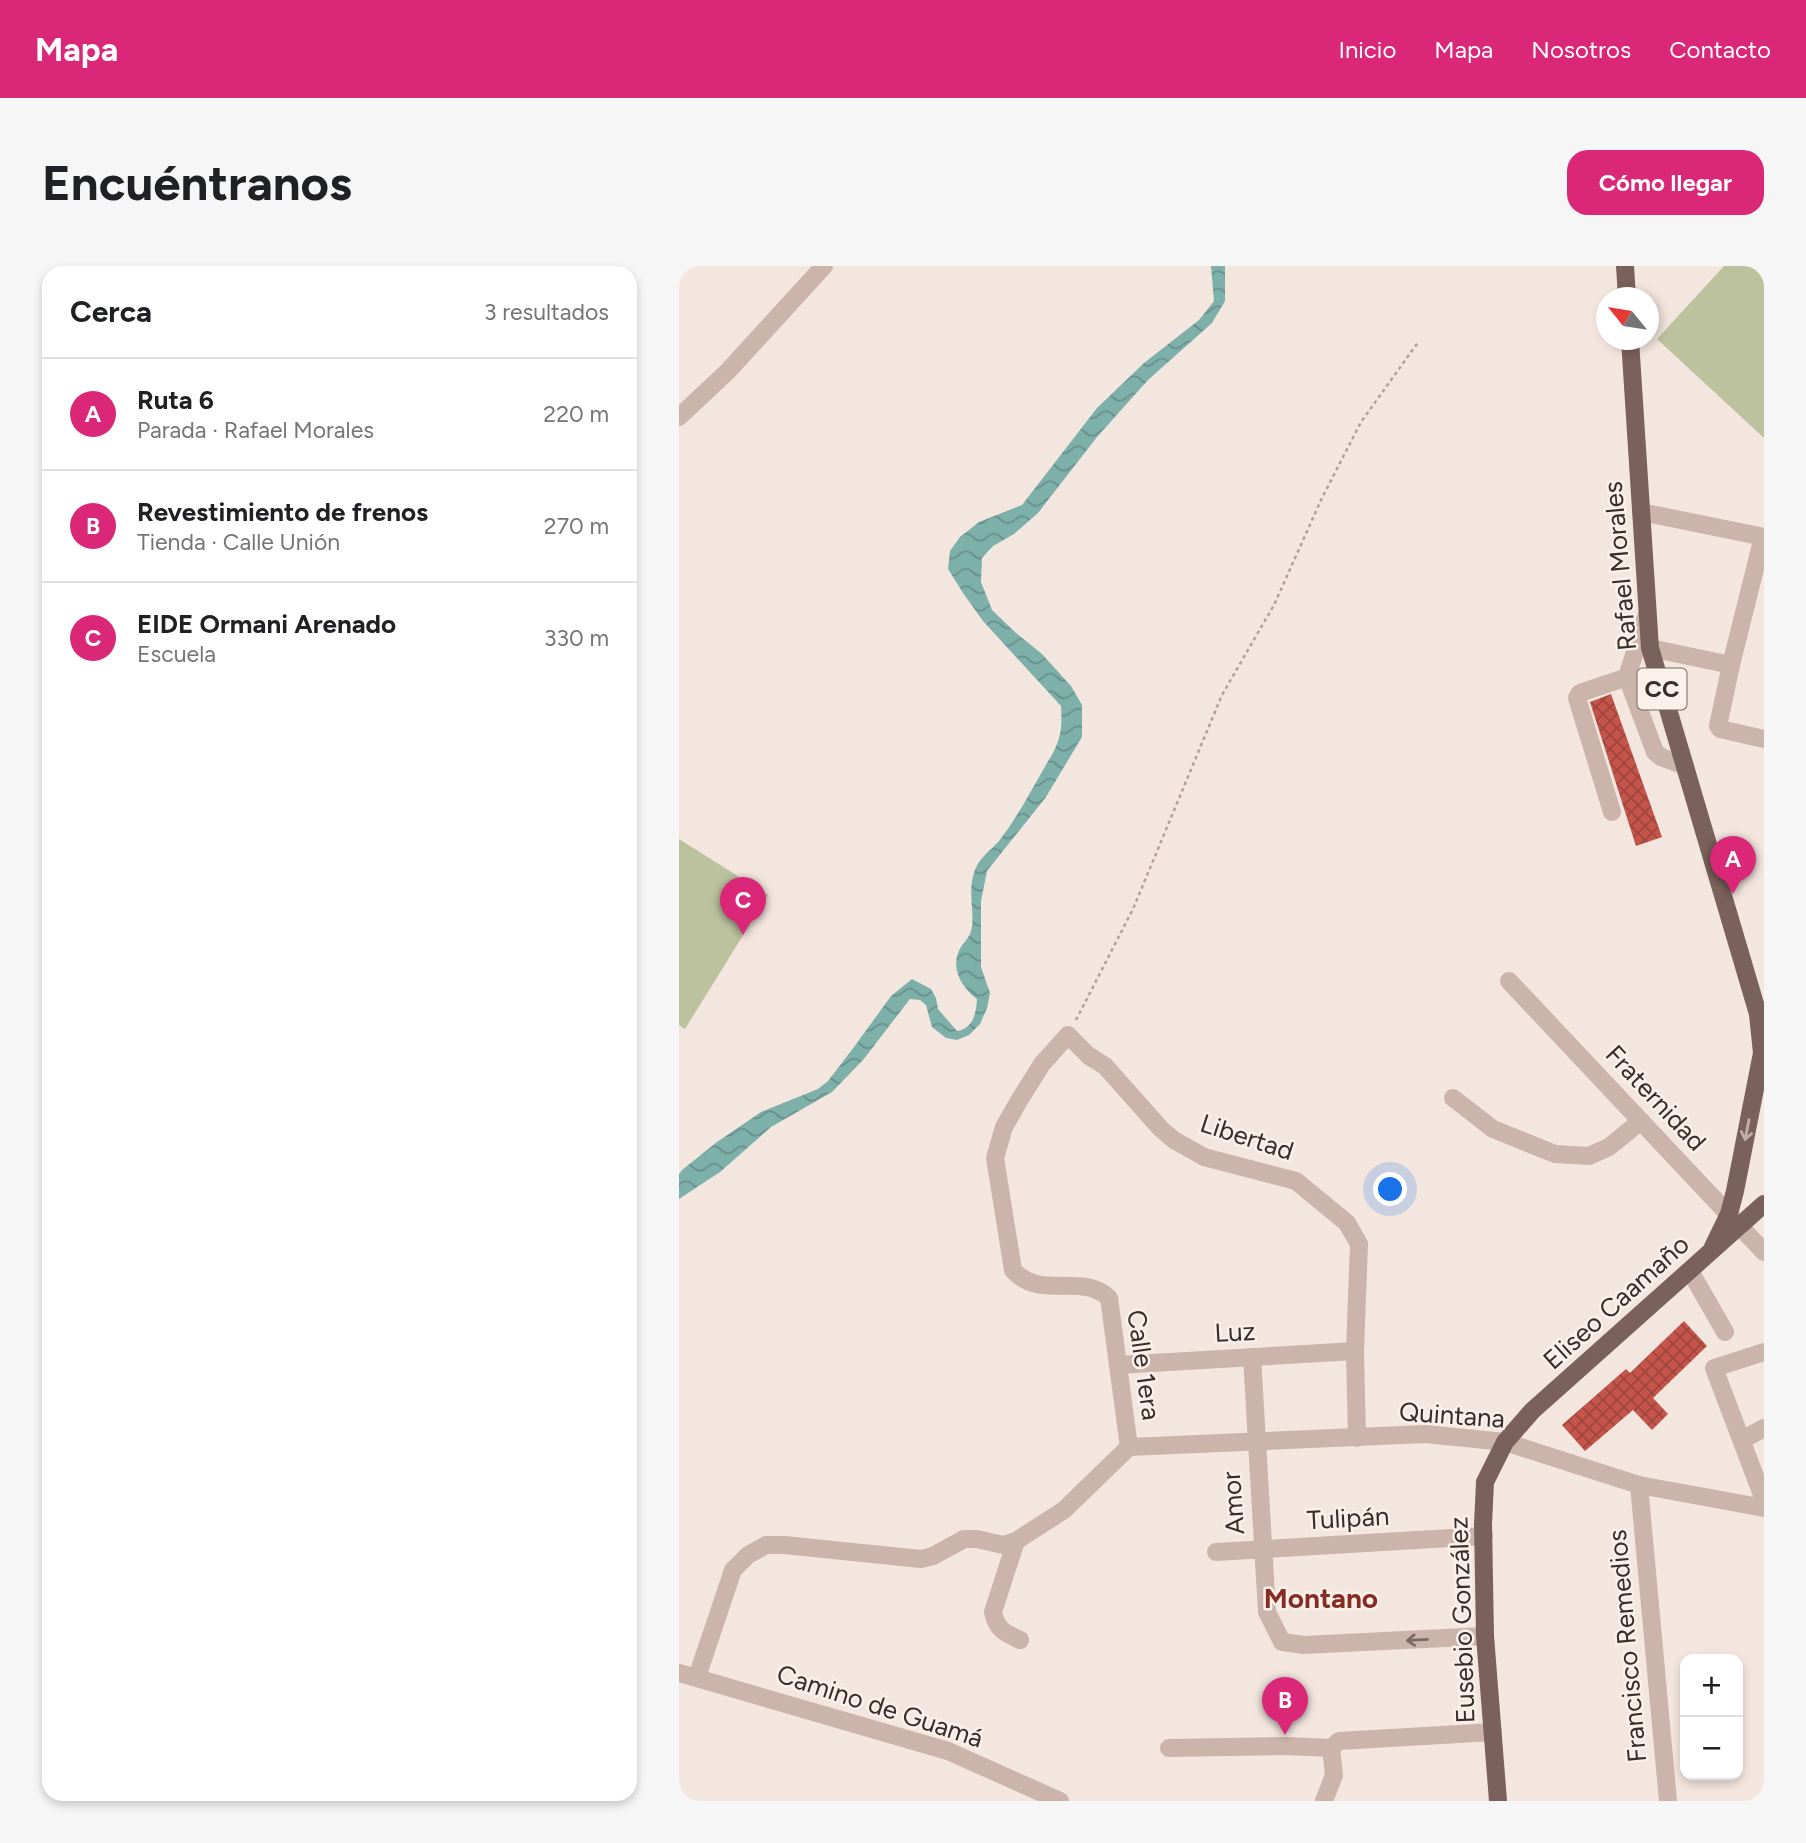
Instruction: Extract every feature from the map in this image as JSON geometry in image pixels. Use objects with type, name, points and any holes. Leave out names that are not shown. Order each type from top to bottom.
[{"type":"main road","points":[[1625,266],[1626,287]]},
{"type":"main road","name":"Rafael Morales","points":[[1631,350],[1650,648],[1761,1019],[1762,1053],[1735,1220]]},
{"type":"main road","name":"Eliseo Caamaño","points":[[1505,1442],[1532,1411],[1710,1253],[1735,1220],[1764,1204]]},
{"type":"main road","name":"Eusebio González","points":[[1498,1801],[1485,1636],[1485,1482],[1505,1442]]},
{"type":"street","points":[[679,417],[728,371],[824,266]]},
{"type":"street","points":[[1641,512],[1764,537],[1718,726],[1720,729],[1764,739]]},
{"type":"street","points":[[1648,610],[1627,677],[1655,752],[1685,766]]},
{"type":"street","points":[[1650,648],[1731,665]]},
{"type":"street","points":[[1612,812],[1577,698],[1580,693],[1627,677]]},
{"type":"street","name":"Fraternidad","points":[[1509,981],[1764,1252]]},
{"type":"street","name":"Calle 1era","points":[[1068,1035],[1042,1065],[1020,1099],[1005,1127],[995,1158],[1013,1270],[1021,1279],[1033,1285],[1094,1288],[1109,1298],[1129,1447]]},
{"type":"street","name":"Libertad","points":[[1068,1035],[1089,1056],[1105,1066],[1174,1140],[1204,1157],[1296,1181],[1347,1223],[1359,1244],[1355,1351],[1357,1438]]},
{"type":"street","points":[[1453,1098],[1493,1129],[1555,1154],[1589,1156],[1609,1147],[1641,1121]]},
{"type":"street","points":[[1690,1271],[1725,1332]]},
{"type":"street","name":"Luz","points":[[1118,1365],[1355,1351]]},
{"type":"street","points":[[1764,1352],[1714,1368],[1764,1500]]},
{"type":"street","name":"Amor","points":[[1252,1357],[1267,1612],[1282,1642],[1304,1645],[1485,1636]]},
{"type":"street","points":[[1742,1440],[1764,1428]]},
{"type":"street","name":"Quintana","points":[[1129,1447],[1425,1434],[1505,1442],[1639,1485],[1764,1508]]},
{"type":"street","points":[[697,1677],[733,1570],[748,1555],[767,1545],[784,1545],[922,1559],[964,1539],[1003,1545],[1016,1541],[1064,1510],[1129,1447]]},
{"type":"street","name":"Francisco Remedios","points":[[1639,1485],[1668,1801]]},
{"type":"street","name":"Tulipán","points":[[1216,1552],[1484,1536]]},
{"type":"street","points":[[1016,1541],[993,1612],[1002,1632],[1020,1640]]},
{"type":"street","name":"Camino de Guamá","points":[[679,1673],[948,1751],[1060,1801]]},
{"type":"street","points":[[1168,1748],[1286,1745],[1331,1748],[1339,1741],[1493,1732]]},
{"type":"street","points":[[1324,1801],[1334,1775],[1331,1748]]},
{"type":"path","points":[[1068,1035],[1133,909],[1223,695],[1274,605],[1321,500],[1361,422],[1419,341]]},
{"type":"green space","points":[[1724,266],[1764,266],[1764,438],[1659,341],[1659,337]]},
{"type":"green space","points":[[679,839],[768,895],[685,1029],[679,1025]]},
{"type":"water","points":[[1211,266],[1225,266],[1225,301],[1212,323],[1148,380],[1097,437],[1038,513],[1014,534],[993,546],[982,558],[981,582],[992,610],[1042,654],[1071,686],[1082,705],[1082,737],[1046,797],[987,871],[981,901],[981,967],[990,993],[980,1024],[969,1035],[957,1040],[946,1038],[932,1027],[926,1005],[920,1000],[910,999],[863,1060],[832,1092],[771,1127],[720,1172],[679,1199],[679,1174],[682,1170],[761,1112],[818,1089],[828,1081],[891,996],[912,979],[931,989],[938,1009],[957,1031],[971,1023],[977,999],[962,982],[956,961],[972,927],[972,878],[979,862],[1007,831],[1053,753],[1061,730],[1061,706],[983,621],[948,569],[950,551],[960,537],[979,522],[1022,505],[1097,408],[1144,363],[1199,320],[1214,301]]},
{"type":"building","points":[[1611,694],[1662,837],[1636,846],[1590,702]]},
{"type":"building","points":[[1684,1321],[1707,1346],[1653,1398],[1668,1414],[1652,1430],[1633,1410],[1585,1451],[1562,1425],[1626,1369],[1630,1373]]},
{"type":"place","name":"Ruta 6","points":[[1733,894]]},
{"type":"place","name":"EIDE Ormani Arenado","points":[[743,935]]},
{"type":"place","name":"Revestimiento de frenos","points":[[1285,1735]]},
{"type":"district","name":"Montano","points":[[1321,1598]]}]
